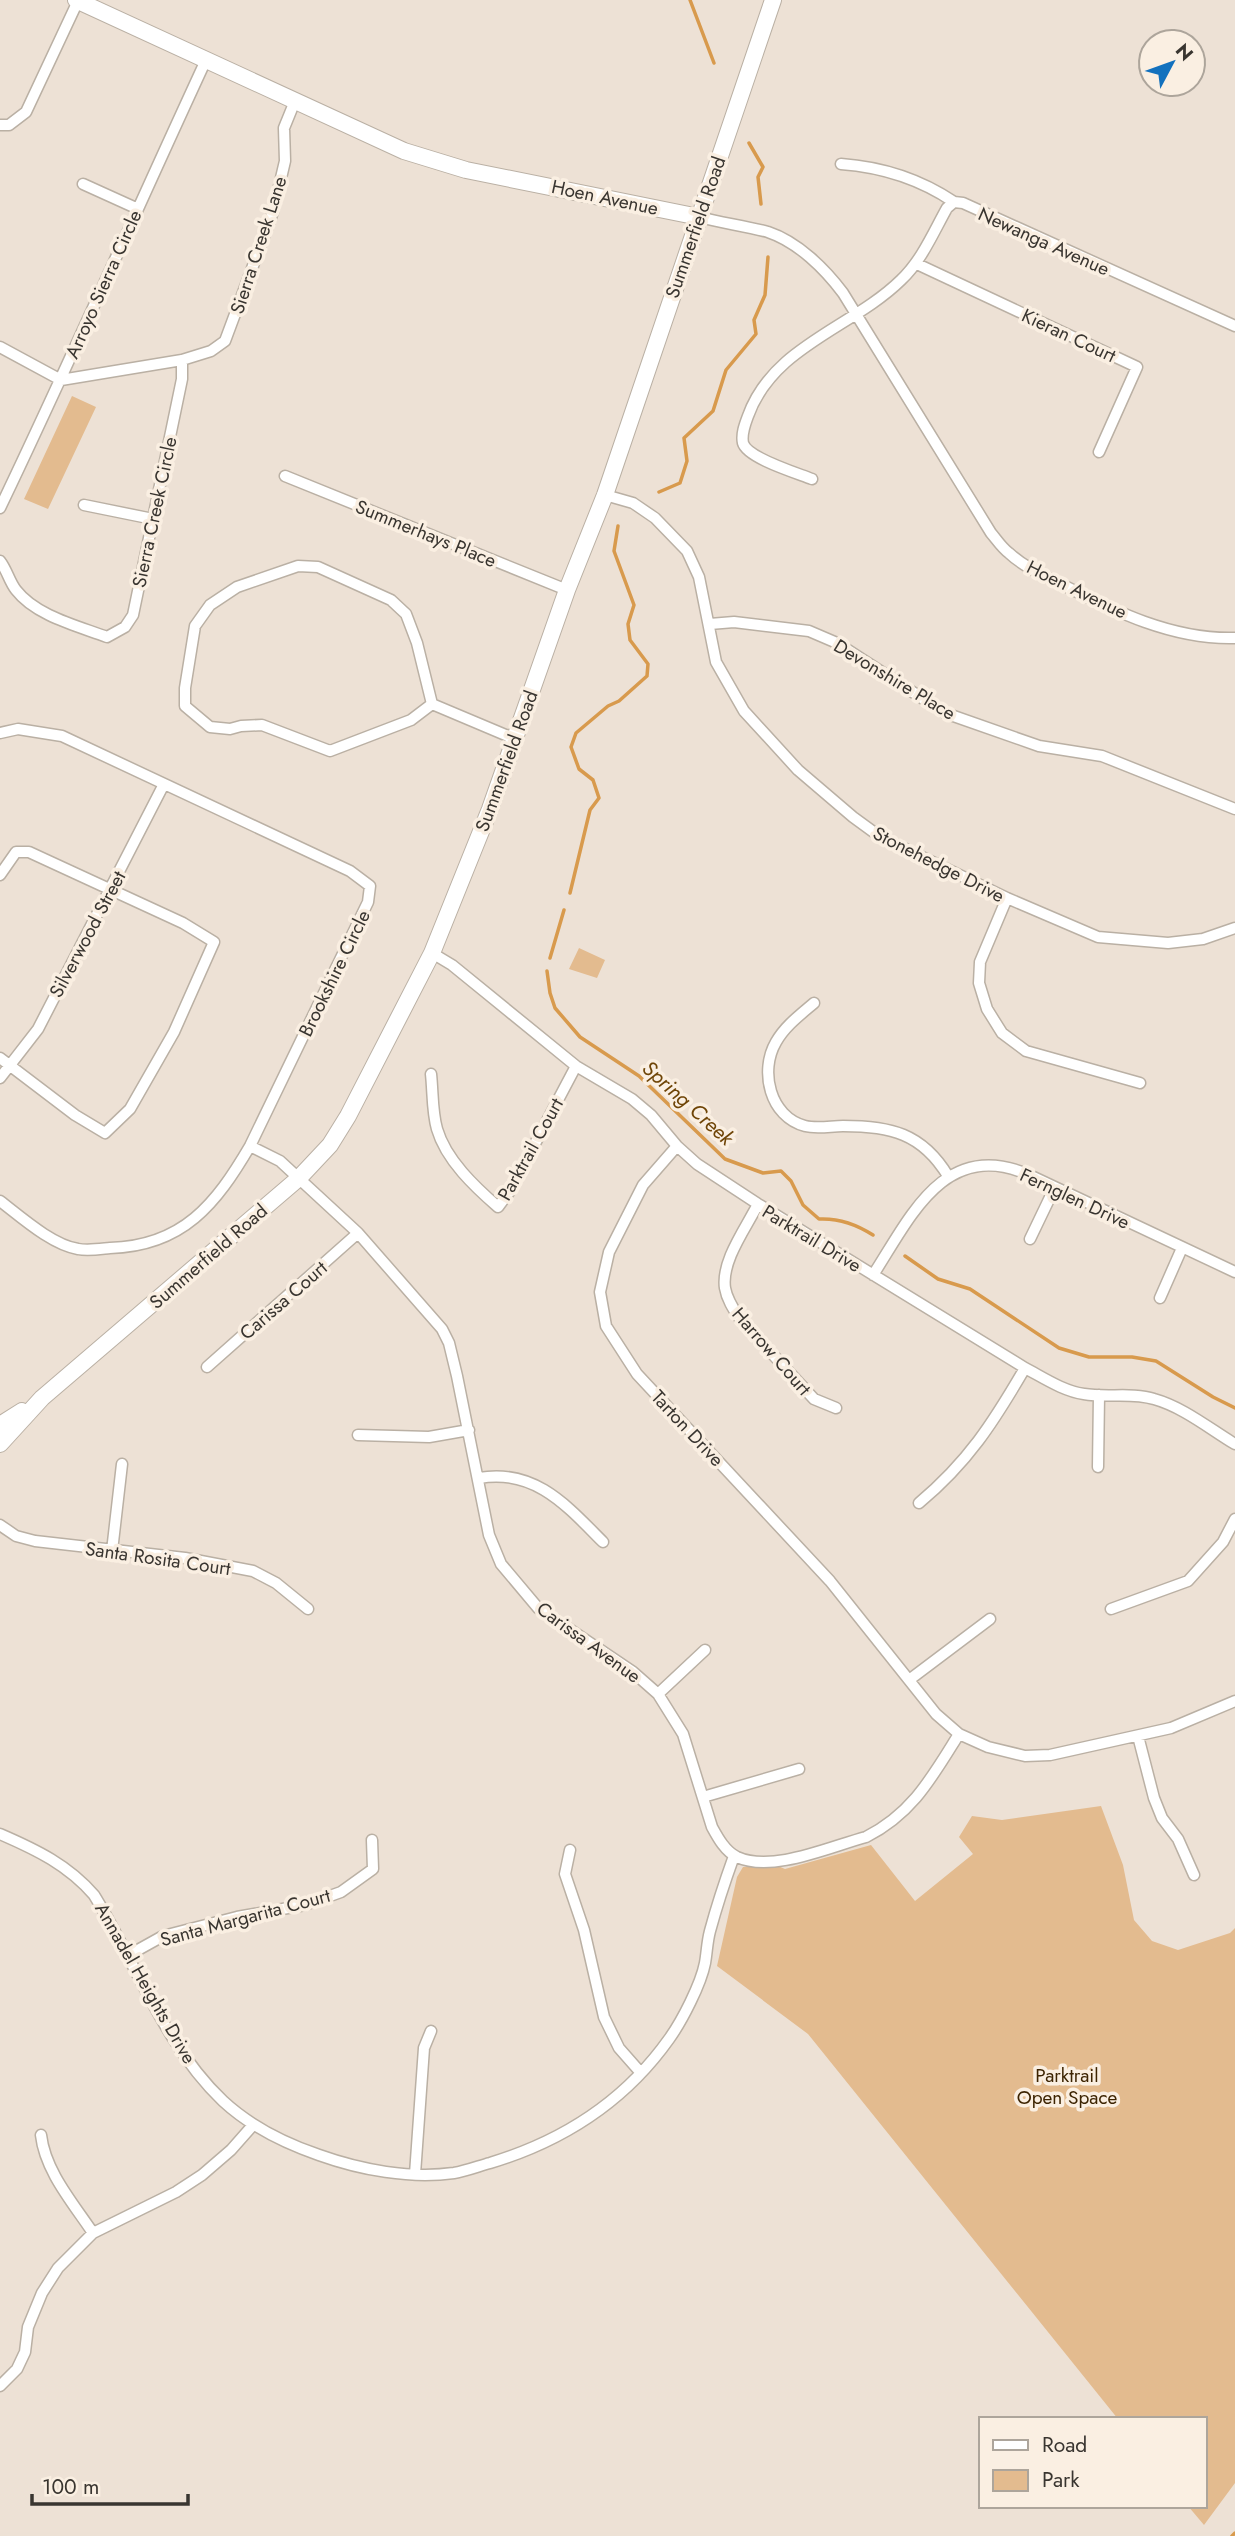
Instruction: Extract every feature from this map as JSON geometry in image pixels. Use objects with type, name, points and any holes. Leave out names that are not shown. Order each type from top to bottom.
[{"type":"street","name":"Hoen Avenue","points":[[77,0],[404,151],[427,159],[466,170],[769,233],[789,243],[830,275],[990,533],[1008,553],[1086,597],[1166,630],[1214,639],[1235,638]]},
{"type":"street","points":[[0,125],[9,125],[26,112],[77,0]]},
{"type":"street","name":"Summerfield Road","points":[[0,1444],[42,1398],[299,1178],[330,1145],[348,1116],[432,953],[489,809],[567,590],[605,495],[773,0]]},
{"type":"street","name":"Arroyo Sierra Circle","points":[[0,508],[206,60]]},
{"type":"street","name":"Sierra Creek Lane","points":[[182,360],[211,351],[225,341],[273,212],[285,161],[284,128],[295,101]]},
{"type":"street","points":[[841,164],[869,166],[896,173],[939,192],[954,202]]},
{"type":"street","points":[[83,184],[136,208]]},
{"type":"street","name":"Newanga Avenue","points":[[812,479],[751,454],[743,443],[744,429],[756,396],[775,373],[821,334],[890,290],[917,264],[947,208],[954,202],[963,203],[1235,326]]},
{"type":"street","name":"Kieran Court","points":[[917,264],[1137,367],[1100,452]]},
{"type":"street","points":[[0,347],[61,380],[182,360]]},
{"type":"street","name":"Sierra Creek Circle","points":[[0,561],[16,590],[27,601],[47,613],[107,638],[125,627],[133,615],[182,379],[182,360]]},
{"type":"street","name":"Summerhays Place","points":[[285,476],[567,590]]},
{"type":"street","name":"Stonehedge Drive","points":[[605,495],[633,503],[654,518],[687,551],[699,577],[716,662],[744,711],[798,770],[879,836],[1007,898],[1098,937],[1168,943],[1203,939],[1235,928]]},
{"type":"street","points":[[84,505],[153,519]]},
{"type":"street","points":[[298,566],[318,567],[391,600],[406,614],[417,643],[432,704],[411,720],[330,751],[262,725],[230,729],[210,727],[185,706],[185,688],[195,626],[210,605],[237,587],[298,566]]},
{"type":"street","name":"Devonshire Place","points":[[710,624],[734,621],[809,631],[837,643],[945,713],[1039,746],[1102,756],[1235,809]]},
{"type":"street","points":[[432,704],[515,739]]},
{"type":"street","name":"Brookshire Circle","points":[[0,733],[18,729],[62,736],[349,871],[370,886],[368,902],[250,1146],[220,1192],[196,1219],[174,1233],[151,1242],[127,1248],[78,1249],[34,1227],[0,1201]]},
{"type":"street","name":"Silverwood Street","points":[[0,1078],[38,1029],[164,784]]},
{"type":"street","points":[[0,875],[16,852],[29,852],[183,923],[214,942],[162,1054],[130,1109],[105,1133],[75,1115],[0,1058]]},
{"type":"street","points":[[1007,898],[980,962],[979,983],[987,1009],[1002,1033],[1026,1051],[1140,1083]]},
{"type":"street","name":"Parktrail Drive","points":[[432,953],[452,965],[576,1066],[642,1107],[697,1164],[1025,1368],[1064,1389],[1154,1399],[1235,1444]]},
{"type":"street","points":[[814,1003],[787,1027],[775,1044],[768,1080],[772,1098],[781,1112],[806,1126],[869,1126],[895,1130],[918,1141],[933,1153],[948,1175],[928,1193],[873,1275]]},
{"type":"street","name":"Parktrail Court","points":[[431,1074],[437,1129],[444,1145],[482,1193],[498,1207],[510,1191],[576,1066]]},
{"type":"street","name":"Carissa Avenue","points":[[250,1146],[280,1161],[358,1233],[442,1329],[449,1343],[469,1430],[489,1535],[501,1564],[538,1608],[633,1672],[658,1695],[683,1734],[712,1827],[734,1856]]},
{"type":"street","name":"Tarton Drive","points":[[677,1146],[643,1185],[609,1252],[600,1292],[606,1326],[637,1374],[830,1581],[936,1714],[959,1734],[988,1747],[1025,1756],[1050,1755],[1138,1737]]},
{"type":"street","name":"Fernglen Drive","points":[[948,1175],[988,1166],[1009,1167],[1235,1272]]},
{"type":"street","points":[[1030,1240],[1054,1189]]},
{"type":"street","name":"Harrow Court","points":[[758,1204],[732,1254],[725,1275],[725,1289],[731,1306],[814,1399],[836,1408]]},
{"type":"street","name":"Carissa Court","points":[[207,1367],[358,1233]]},
{"type":"street","points":[[1160,1298],[1182,1248]]},
{"type":"street","points":[[919,1503],[977,1445],[1025,1368]]},
{"type":"street","points":[[1098,1467],[1099,1395]]},
{"type":"street","name":"Summerfield Road","points":[[0,1425],[42,1398]]},
{"type":"street","points":[[358,1435],[429,1437],[469,1430]]},
{"type":"street","points":[[112,1551],[122,1464]]},
{"type":"street","points":[[479,1478],[511,1476],[546,1490],[573,1511],[603,1542]]},
{"type":"street","points":[[1111,1609],[1188,1581],[1223,1542],[1235,1519]]},
{"type":"street","name":"Santa Rosita Court","points":[[0,1525],[16,1536],[27,1539],[185,1558],[253,1571],[276,1583],[308,1609]]},
{"type":"street","points":[[909,1680],[990,1619]]},
{"type":"street","points":[[658,1695],[705,1650]]},
{"type":"street","points":[[1194,1875],[1178,1839],[1162,1818],[1138,1737],[1184,1723],[1235,1701]]},
{"type":"street","points":[[734,1856],[753,1862],[776,1862],[876,1832],[914,1802],[959,1734]]},
{"type":"street","points":[[703,1797],[799,1769]]},
{"type":"street","name":"Annadel Heights Drive","points":[[0,1834],[77,1875],[101,1906],[184,2054],[222,2100],[253,2125],[298,2148],[344,2164],[415,2174],[455,2173],[524,2153],[596,2113],[630,2086],[671,2038],[697,1985],[705,1965],[709,1935],[721,1891],[734,1856]]},
{"type":"street","name":"Santa Margarita Court","points":[[127,1956],[163,1936],[237,1917],[305,1905],[341,1892],[373,1869],[372,1840]]},
{"type":"street","points":[[570,1850],[565,1874],[584,1930],[604,2017],[619,2048],[641,2073]]},
{"type":"street","points":[[415,2174],[424,2048],[431,2031]]},
{"type":"street","points":[[0,2386],[17,2369],[25,2352],[28,2327],[42,2292],[58,2268],[93,2233],[194,2181],[231,2150],[253,2125]]},
{"type":"street","points":[[41,2134],[43,2151],[49,2164],[93,2233]]},
{"type":"green space","points":[[72,396],[96,407],[48,509],[24,499]]},
{"type":"green space","points":[[579,948],[605,960],[597,978],[569,969]]},
{"type":"green space","name":"Parktrail Open Space","points":[[1101,1806],[1123,1865],[1134,1920],[1152,1941],[1178,1950],[1230,1933],[1235,1928],[1235,2483],[1204,2525],[1190,2508],[1207,2508],[1207,2417],[1116,2417],[808,2034],[717,1966],[737,1877],[743,1867],[778,1866],[785,1869],[871,1845],[915,1901],[973,1854],[959,1837],[972,1816],[1002,1820]]},
{"type":"waterway","name":"Spring Creek","points":[[690,0],[714,63]]},
{"type":"waterway","name":"Spring Creek","points":[[749,143],[763,167],[758,177],[761,204]]},
{"type":"waterway","name":"Spring Creek","points":[[659,492],[680,483],[687,461],[684,438],[713,411],[726,370],[756,334],[754,320],[765,295],[768,257]]},
{"type":"waterway","name":"Spring Creek","points":[[570,893],[590,810],[599,798],[593,780],[579,769],[571,747],[576,733],[647,676],[648,664],[630,640],[628,624],[634,605],[614,551],[618,526]]},
{"type":"waterway","name":"Spring Creek","points":[[550,958],[564,910]]},
{"type":"waterway","name":"Spring Creek","points":[[547,971],[555,1008],[580,1037],[639,1076],[725,1159],[763,1173],[781,1171],[791,1181],[803,1205],[819,1219],[847,1222],[873,1235]]},
{"type":"waterway","name":"Spring Creek","points":[[905,1256],[938,1279],[970,1289],[1059,1348],[1089,1357],[1132,1357],[1156,1361],[1235,1408]]},
{"type":"waterway","name":"Spring Creek","points":[[1232,2536],[1235,2533]]}]
